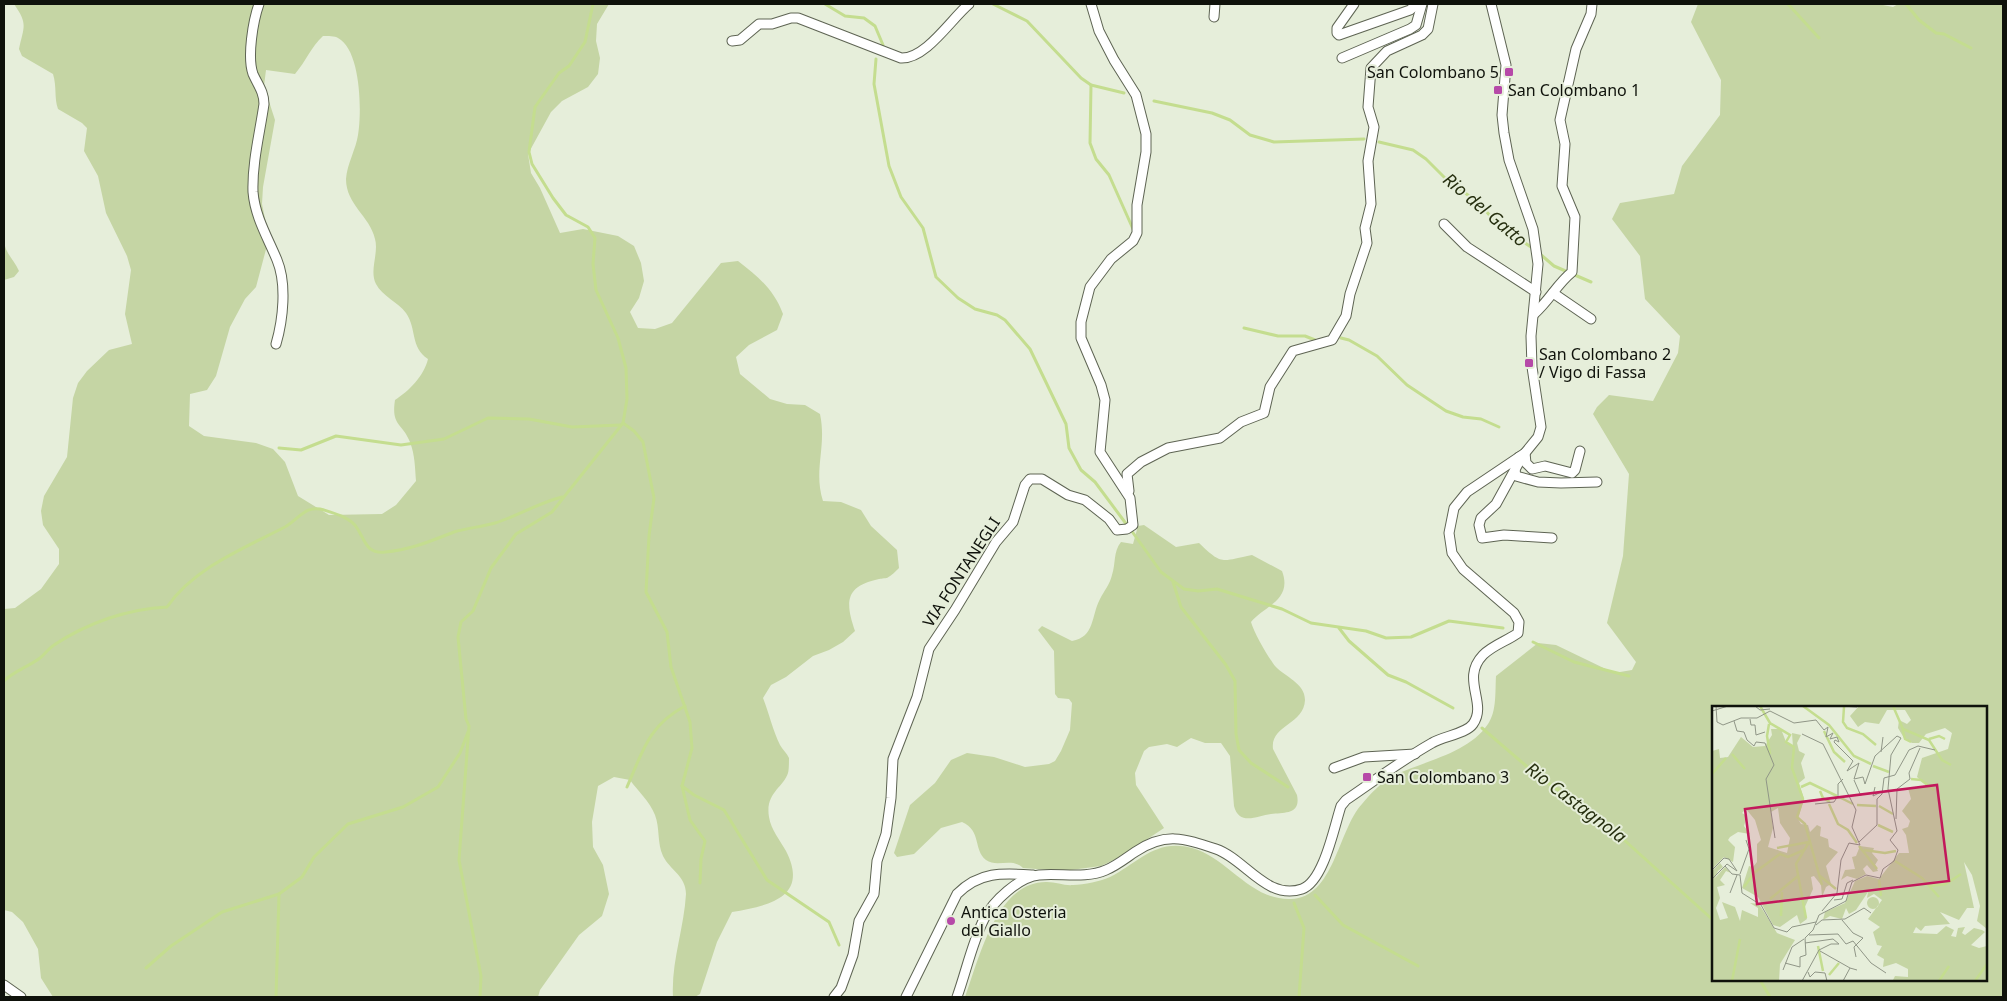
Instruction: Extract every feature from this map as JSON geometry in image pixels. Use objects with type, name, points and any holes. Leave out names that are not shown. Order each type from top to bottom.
[{"type":"street","points":[[259,4],[251,33],[253,73],[262,90],[264,104],[253,192],[261,227],[278,262],[282,278],[280,324],[276,344]]},
{"type":"street","points":[[732,41],[740,40],[759,24],[772,24],[791,18],[798,18],[901,58],[909,58],[931,44],[969,4]]},
{"type":"street","name":"VIA FONTANEGLI","points":[[834,997],[845,979],[853,955],[859,922],[874,894],[877,861],[886,834],[893,759],[917,698],[929,649],[955,610],[991,549],[1013,522],[1024,485],[1030,479],[1042,479],[1068,495],[1086,500],[1109,519],[1117,530],[1134,525],[1130,498],[1100,452],[1105,400],[1101,385],[1081,338],[1081,322],[1090,287],[1110,259],[1133,241],[1136,233],[1137,205],[1146,152],[1146,134],[1136,95],[1114,60],[1100,31],[1092,4]]},
{"type":"street","points":[[1214,17],[1215,4]]},
{"type":"street","points":[[1354,4],[1337,28],[1336,33],[1339,35],[1410,10],[1417,4]]},
{"type":"street","points":[[1342,58],[1416,25],[1422,4]]},
{"type":"street","points":[[1130,498],[1127,477],[1130,470],[1168,448],[1220,438],[1241,422],[1264,413],[1270,387],[1292,351],[1332,340],[1337,333],[1346,316],[1350,294],[1367,243],[1365,228],[1371,204],[1368,161],[1374,127],[1368,108],[1371,68],[1387,51],[1422,35],[1428,29],[1433,4]]},
{"type":"street","points":[[906,997],[957,894],[977,878],[989,875],[1091,876],[1108,870],[1150,842],[1164,838],[1185,839],[1220,850],[1271,887],[1287,892],[1303,889],[1314,880],[1320,870],[1341,806],[1433,742],[1472,726],[1477,717],[1478,707],[1472,681],[1473,671],[1486,652],[1518,633],[1519,622],[1514,614],[1463,569],[1452,553],[1449,533],[1454,508],[1467,492],[1522,455],[1538,437],[1541,427],[1532,367],[1531,336],[1538,264],[1533,229],[1509,160],[1502,115],[1506,65],[1491,4]]},
{"type":"street","points":[[1534,314],[1572,272],[1575,217],[1562,186],[1565,144],[1560,120],[1576,50],[1591,14],[1592,4]]},
{"type":"street","points":[[1444,224],[1467,247],[1536,292]]},
{"type":"street","points":[[1553,292],[1591,319]]},
{"type":"street","points":[[1522,455],[1532,469],[1546,466],[1572,473],[1575,470],[1580,451]]},
{"type":"street","points":[[1522,455],[1496,504],[1481,518],[1479,525],[1482,538],[1504,535],[1552,538]]},
{"type":"street","points":[[1515,470],[1516,476],[1538,482],[1597,482]]},
{"type":"street","points":[[1334,768],[1364,757],[1416,754]]},
{"type":"street","points":[[957,997],[984,918],[1011,889],[1036,875]]},
{"type":"street","points":[[4,986],[21,997]]},
{"type":"green space","points":[[14,4],[609,4],[597,24],[596,41],[600,58],[598,74],[588,87],[562,101],[551,112],[528,154],[531,173],[540,188],[560,233],[583,229],[618,236],[634,246],[641,263],[644,281],[639,298],[630,312],[638,328],[655,329],[672,323],[721,263],[738,261],[759,278],[775,298],[783,314],[777,330],[749,345],[736,357],[740,374],[770,399],[787,404],[805,405],[820,414],[822,437],[819,479],[823,501],[841,502],[861,510],[871,526],[897,550],[899,568],[887,578],[868,582],[854,591],[850,597],[849,604],[855,631],[843,642],[813,656],[786,677],[771,685],[763,698],[781,747],[789,758],[786,778],[772,796],[768,809],[772,826],[786,851],[792,867],[793,880],[789,889],[781,897],[759,907],[732,912],[717,942],[700,994],[695,997],[673,997],[674,971],[685,907],[685,888],[681,878],[663,856],[657,820],[650,806],[630,780],[614,777],[598,786],[592,822],[593,847],[603,865],[609,894],[602,916],[579,935],[540,990],[538,997],[53,997],[41,978],[38,949],[23,922],[12,912],[4,910],[4,609],[15,608],[41,589],[59,564],[59,549],[43,525],[41,511],[44,496],[67,457],[73,398],[78,383],[87,371],[109,350],[132,344],[125,314],[131,270],[127,256],[106,213],[98,176],[84,151],[87,128],[58,109],[53,74],[22,56],[19,49],[24,25]],"holes":[[[323,36],[337,37],[346,45],[351,55],[358,82],[359,125],[357,140],[346,179],[350,196],[375,239],[374,279],[382,292],[406,313],[412,325],[416,343],[422,354],[428,359],[423,371],[415,382],[395,400],[394,408],[396,419],[412,447],[416,481],[396,505],[382,514],[329,515],[298,496],[285,462],[273,449],[256,443],[204,436],[189,426],[190,394],[207,390],[216,376],[230,327],[245,299],[256,287],[269,238],[262,204],[263,187],[275,120],[264,86],[266,70],[295,74]]]},
{"type":"green space","points":[[1698,4],[1878,4],[1893,7],[1898,4],[2003,4],[2003,997],[965,997],[992,925],[1002,908],[1015,894],[1029,885],[1047,882],[1067,885],[1087,884],[1110,877],[1148,853],[1168,846],[1179,846],[1205,853],[1264,893],[1277,898],[1291,899],[1305,896],[1317,887],[1326,875],[1354,816],[1369,796],[1393,776],[1457,750],[1479,734],[1488,724],[1493,713],[1496,676],[1538,643],[1556,645],[1614,673],[1632,670],[1636,662],[1607,623],[1623,556],[1629,474],[1593,414],[1609,395],[1653,401],[1678,353],[1680,336],[1645,299],[1640,256],[1612,219],[1620,203],[1674,194],[1682,166],[1720,115],[1721,80],[1691,22]]},
{"type":"green space","points":[[4,240],[8,253],[19,271],[14,277],[4,280]]},
{"type":"green space","points":[[1144,525],[1176,547],[1199,543],[1213,555],[1223,560],[1252,555],[1282,571],[1284,589],[1280,596],[1251,622],[1275,666],[1294,681],[1304,694],[1305,700],[1299,715],[1273,741],[1273,749],[1297,795],[1298,801],[1294,809],[1254,818],[1240,816],[1234,806],[1230,756],[1221,743],[1205,743],[1191,738],[1177,747],[1167,744],[1149,747],[1144,751],[1135,773],[1136,785],[1164,828],[1122,856],[1101,866],[1063,871],[1023,868],[1014,863],[990,862],[982,856],[972,830],[962,822],[941,828],[914,854],[897,857],[894,853],[910,805],[935,783],[951,760],[967,753],[994,757],[1025,767],[1049,764],[1055,761],[1070,730],[1072,703],[1069,699],[1058,698],[1055,694],[1054,651],[1038,630],[1042,626],[1072,641],[1085,635],[1089,630],[1097,606],[1111,578],[1118,546],[1121,542],[1133,544],[1138,526]]},
{"type":"waterway","points":[[480,997],[481,976],[459,860],[469,726],[466,719],[458,637],[461,622],[473,611],[491,568],[516,534],[552,512],[623,423],[627,399],[626,368],[618,338],[596,290],[593,264],[595,238],[588,227],[566,215],[532,164],[529,152],[535,107],[559,73],[569,66],[585,42],[593,4]]},
{"type":"waterway","points":[[825,4],[845,16],[864,18],[875,26],[883,45]]},
{"type":"waterway","name":"Rio del Gatto","points":[[993,4],[1027,21],[1081,78],[1091,85],[1124,93]]},
{"type":"waterway","points":[[1788,4],[1819,38]]},
{"type":"waterway","points":[[1906,4],[1919,20],[1936,33],[1944,34],[1971,48]]},
{"type":"waterway","points":[[876,59],[874,84],[889,166],[901,197],[923,228],[936,277],[958,298],[975,309],[997,315],[1005,320],[1030,349],[1066,424],[1069,448],[1081,470],[1095,482],[1127,525]]},
{"type":"waterway","points":[[1091,85],[1090,143],[1096,159],[1109,175],[1133,229]]},
{"type":"waterway","name":"Rio del Gatto","points":[[1154,101],[1212,113],[1230,120],[1250,135],[1274,142],[1364,139]]},
{"type":"waterway","name":"Rio del Gatto","points":[[1379,142],[1413,150],[1426,159],[1447,180],[1479,203],[1498,225],[1534,249]]},
{"type":"waterway","name":"Rio del Gatto","points":[[1539,253],[1554,266],[1591,282]]},
{"type":"waterway","points":[[1244,328],[1278,336],[1305,336],[1315,340]]},
{"type":"waterway","points":[[1341,338],[1349,340],[1377,356],[1407,385],[1446,411],[1463,417],[1481,419],[1499,427]]},
{"type":"waterway","points":[[279,448],[301,450],[336,436],[401,445],[444,439],[488,418],[529,419],[572,427],[621,425]]},
{"type":"waterway","points":[[623,423],[634,431],[643,442],[654,498],[649,536],[646,592],[667,632],[671,667],[690,722],[692,748],[682,786],[690,820],[705,841],[701,859],[700,883]]},
{"type":"waterway","points":[[4,681],[12,674],[40,658],[54,645],[80,630],[122,614],[167,607],[178,593],[205,570],[237,551],[285,527],[303,513],[312,509],[324,510],[347,519],[354,524],[370,548],[374,551],[385,552],[412,547],[454,532],[495,523],[562,497]]},
{"type":"waterway","points":[[1131,530],[1161,572],[1184,589],[1198,591],[1217,589],[1282,609],[1311,623],[1366,631],[1386,638],[1411,637],[1449,621],[1503,628]]},
{"type":"waterway","points":[[1173,582],[1181,607],[1226,665],[1235,681],[1236,734],[1239,750],[1251,763],[1288,787]]},
{"type":"waterway","name":"Rio Castagnola","points":[[1339,628],[1349,641],[1388,675],[1406,682],[1453,708]]},
{"type":"waterway","points":[[1533,642],[1574,662],[1629,676]]},
{"type":"waterway","points":[[627,787],[648,740],[663,722],[685,706]]},
{"type":"waterway","name":"Rio Castagnola","points":[[1482,728],[1538,776],[1603,821],[1712,919]]},
{"type":"waterway","points":[[146,968],[171,946],[222,912],[279,894],[302,877],[314,857],[348,824],[403,807],[438,787],[460,753],[468,732]]},
{"type":"waterway","points":[[682,786],[694,795],[724,810],[767,880],[829,922],[839,945]]},
{"type":"waterway","points":[[276,997],[279,894]]},
{"type":"waterway","points":[[1315,895],[1343,925],[1418,966]]},
{"type":"waterway","points":[[1294,903],[1304,928],[1299,997]]},
{"type":"waterway","name":"Rio Castagnola","points":[[1761,981],[1770,997]]},
{"type":"place","name":"San Colombano 5","points":[[1509,72]]},
{"type":"place","name":"San Colombano 1","points":[[1498,90]]},
{"type":"place","name":"San Colombano 2 / Vigo di Fassa","points":[[1529,363]]},
{"type":"place","name":"San Colombano 3","points":[[1367,777]]},
{"type":"place","name":"Antica Osteria del Giallo","points":[[951,921]]}]
